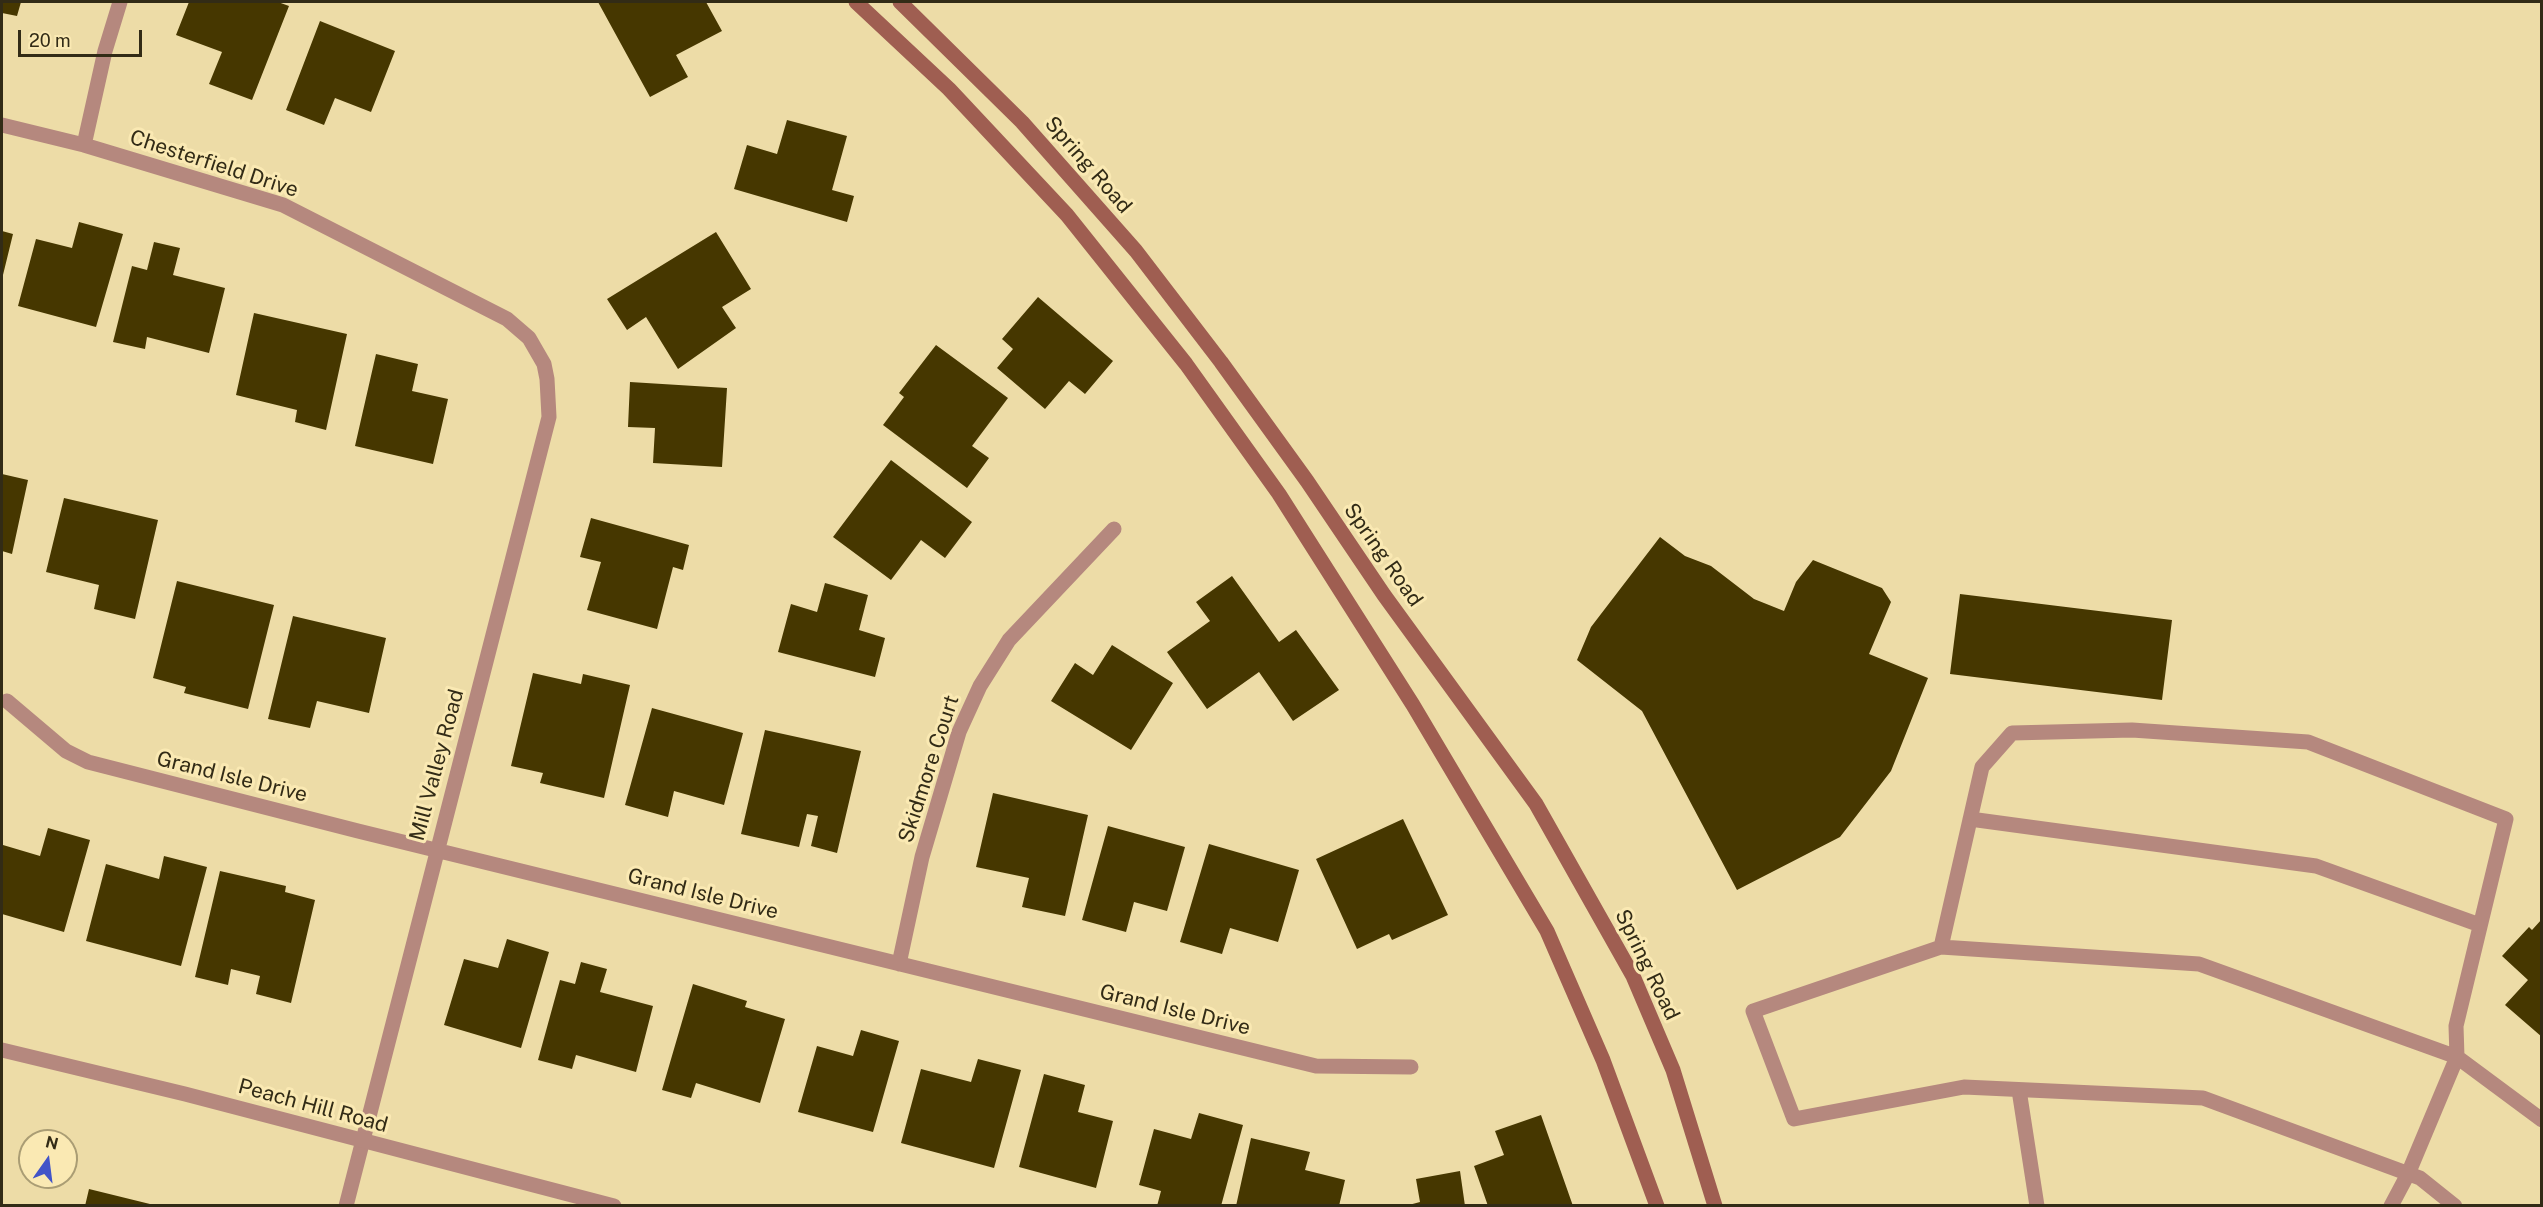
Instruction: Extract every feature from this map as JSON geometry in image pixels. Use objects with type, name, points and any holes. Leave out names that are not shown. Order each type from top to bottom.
[{"type":"main road","points":[[856,2],[949,89],[1067,216],[1186,364],[1279,494],[1413,705],[1547,931],[1604,1060],[1657,1206]]},
{"type":"main road","name":"Spring Road","points":[[900,2],[1022,122],[1136,251],[1268,426],[1384,595],[1536,804],[1633,976],[1673,1070],[1715,1206]]},
{"type":"street","points":[[84,145],[105,51],[120,2]]},
{"type":"street","name":"Chesterfield Drive","points":[[2,125],[84,145],[283,205],[507,319],[529,338]]},
{"type":"street","name":"Mill Valley Road","points":[[346,1206],[549,417],[544,364],[529,338]]},
{"type":"street","name":"Skidmore Court","points":[[899,964],[926,846],[959,732],[980,686],[1009,640],[1114,529]]},
{"type":"street","name":"Grand Isle Drive","points":[[7,701],[66,751],[88,762],[1316,1066],[1411,1067]]},
{"type":"street","points":[[1941,946],[1982,767],[2012,733],[2132,730],[2308,742],[2506,819],[2456,1026],[2457,1057],[2408,1174],[2391,1206]]},
{"type":"street","points":[[1970,819],[2316,866],[2480,925]]},
{"type":"street","points":[[2455,1206],[2420,1178],[2203,1098],[1964,1087],[1794,1119],[1753,1011],[1941,946],[2199,964],[2457,1057],[2541,1120]]},
{"type":"street","name":"Peach Hill Road","points":[[2,1050],[614,1206]]},
{"type":"street","points":[[2019,1090],[2037,1206]]},
{"type":"building","points":[[2,2],[21,2],[17,16],[2,13]]},
{"type":"building","points":[[189,2],[278,2],[289,6],[252,100],[209,84],[222,52],[176,35]]},
{"type":"building","points":[[598,2],[706,2],[722,31],[676,55],[688,77],[650,97]]},
{"type":"building","points":[[320,21],[395,51],[371,112],[335,98],[324,125],[286,110]]},
{"type":"building","points":[[787,120],[847,136],[832,190],[854,196],[847,222],[734,189],[747,145],[777,154]]},
{"type":"building","points":[[79,222],[123,234],[96,327],[18,306],[36,239],[72,248]]},
{"type":"building","points":[[2,231],[13,234],[2,279]]},
{"type":"building","points":[[716,232],[751,289],[722,307],[736,328],[678,369],[646,317],[627,330],[607,299]]},
{"type":"building","points":[[154,242],[180,248],[173,275],[225,288],[209,353],[147,337],[145,349],[113,342],[132,266],[147,270]]},
{"type":"building","points":[[1038,297],[1113,361],[1085,394],[1069,381],[1045,409],[997,368],[1013,349],[1002,339]]},
{"type":"building","points":[[254,313],[347,334],[326,430],[295,422],[297,410],[236,395]]},
{"type":"building","points":[[936,345],[1008,398],[972,446],[989,458],[967,488],[883,425],[904,397],[899,393]]},
{"type":"building","points":[[376,354],[418,364],[412,391],[448,399],[433,464],[355,446]]},
{"type":"building","points":[[630,382],[727,388],[722,467],[653,463],[655,428],[628,427]]},
{"type":"building","points":[[891,460],[972,522],[945,558],[921,540],[891,580],[833,537]]},
{"type":"building","points":[[2,474],[28,480],[12,554],[2,551]]},
{"type":"building","points":[[64,498],[158,520],[135,619],[94,609],[99,585],[46,572]]},
{"type":"building","points":[[591,518],[689,545],[683,570],[673,567],[657,629],[587,610],[601,562],[580,557]]},
{"type":"building","points":[[1660,537],[1685,556],[1711,566],[1754,599],[1784,611],[1796,582],[1813,560],[1882,588],[1891,602],[1869,654],[1928,678],[1891,771],[1840,837],[1737,890],[1642,711],[1577,660],[1591,627]]},
{"type":"building","points":[[1232,576],[1279,642],[1296,630],[1339,690],[1293,721],[1259,672],[1207,709],[1167,652],[1210,621],[1196,602]]},
{"type":"building","points":[[177,581],[274,605],[248,709],[184,693],[186,687],[153,678]]},
{"type":"building","points":[[825,583],[868,595],[859,630],[885,638],[875,677],[778,652],[791,604],[817,612]]},
{"type":"building","points":[[1960,594],[2172,620],[2162,700],[1950,674]]},
{"type":"building","points":[[293,616],[386,638],[369,713],[317,701],[310,728],[268,719]]},
{"type":"building","points":[[1112,645],[1173,683],[1131,750],[1051,701],[1075,663],[1093,675]]},
{"type":"building","points":[[533,673],[581,684],[583,674],[630,685],[604,798],[540,783],[543,773],[511,766]]},
{"type":"building","points":[[652,708],[743,733],[724,805],[674,791],[668,817],[625,805]]},
{"type":"building","points":[[765,730],[861,751],[837,853],[811,846],[818,816],[807,814],[799,847],[741,834]]},
{"type":"building","points":[[993,793],[1088,815],[1065,916],[1022,907],[1029,878],[976,867]]},
{"type":"building","points":[[1403,819],[1448,915],[1392,940],[1389,934],[1357,949],[1316,859]]},
{"type":"building","points":[[1108,826],[1185,847],[1167,911],[1134,902],[1126,932],[1082,920]]},
{"type":"building","points":[[48,828],[90,840],[64,932],[2,914],[3,845],[40,856]]},
{"type":"building","points":[[1209,844],[1299,870],[1278,942],[1230,928],[1222,954],[1180,942]]},
{"type":"building","points":[[164,856],[207,867],[181,966],[86,941],[106,864],[159,879]]},
{"type":"building","points":[[220,871],[286,886],[285,892],[315,900],[291,1003],[256,994],[260,976],[231,969],[228,985],[195,977]]},
{"type":"building","points":[[2542,919],[2542,1037],[2505,1005],[2528,980],[2502,956],[2529,927],[2532,930]]},
{"type":"building","points":[[507,939],[549,952],[521,1048],[444,1025],[464,959],[498,968]]},
{"type":"building","points":[[581,962],[607,969],[600,992],[653,1006],[636,1072],[576,1055],[572,1069],[538,1060],[560,980],[575,984]]},
{"type":"building","points":[[693,984],[747,1001],[745,1007],[785,1019],[760,1103],[696,1083],[691,1098],[662,1090]]},
{"type":"building","points":[[861,1030],[899,1041],[873,1132],[798,1112],[817,1046],[853,1056]]},
{"type":"building","points":[[978,1059],[1021,1070],[994,1168],[901,1143],[921,1069],[971,1082]]},
{"type":"building","points":[[1044,1074],[1085,1085],[1078,1112],[1113,1121],[1096,1188],[1019,1167]]},
{"type":"building","points":[[1199,1113],[1243,1125],[1221,1206],[1157,1206],[1161,1191],[1139,1185],[1154,1129],[1191,1139]]},
{"type":"building","points":[[1541,1115],[1573,1206],[1488,1206],[1474,1166],[1504,1155],[1495,1131]]},
{"type":"building","points":[[1251,1138],[1310,1152],[1305,1170],[1345,1180],[1339,1206],[1236,1206]]},
{"type":"building","points":[[1460,1171],[1465,1206],[1405,1206],[1420,1202],[1416,1179]]},
{"type":"building","points":[[89,1189],[154,1205],[154,1206],[85,1206]]}]
